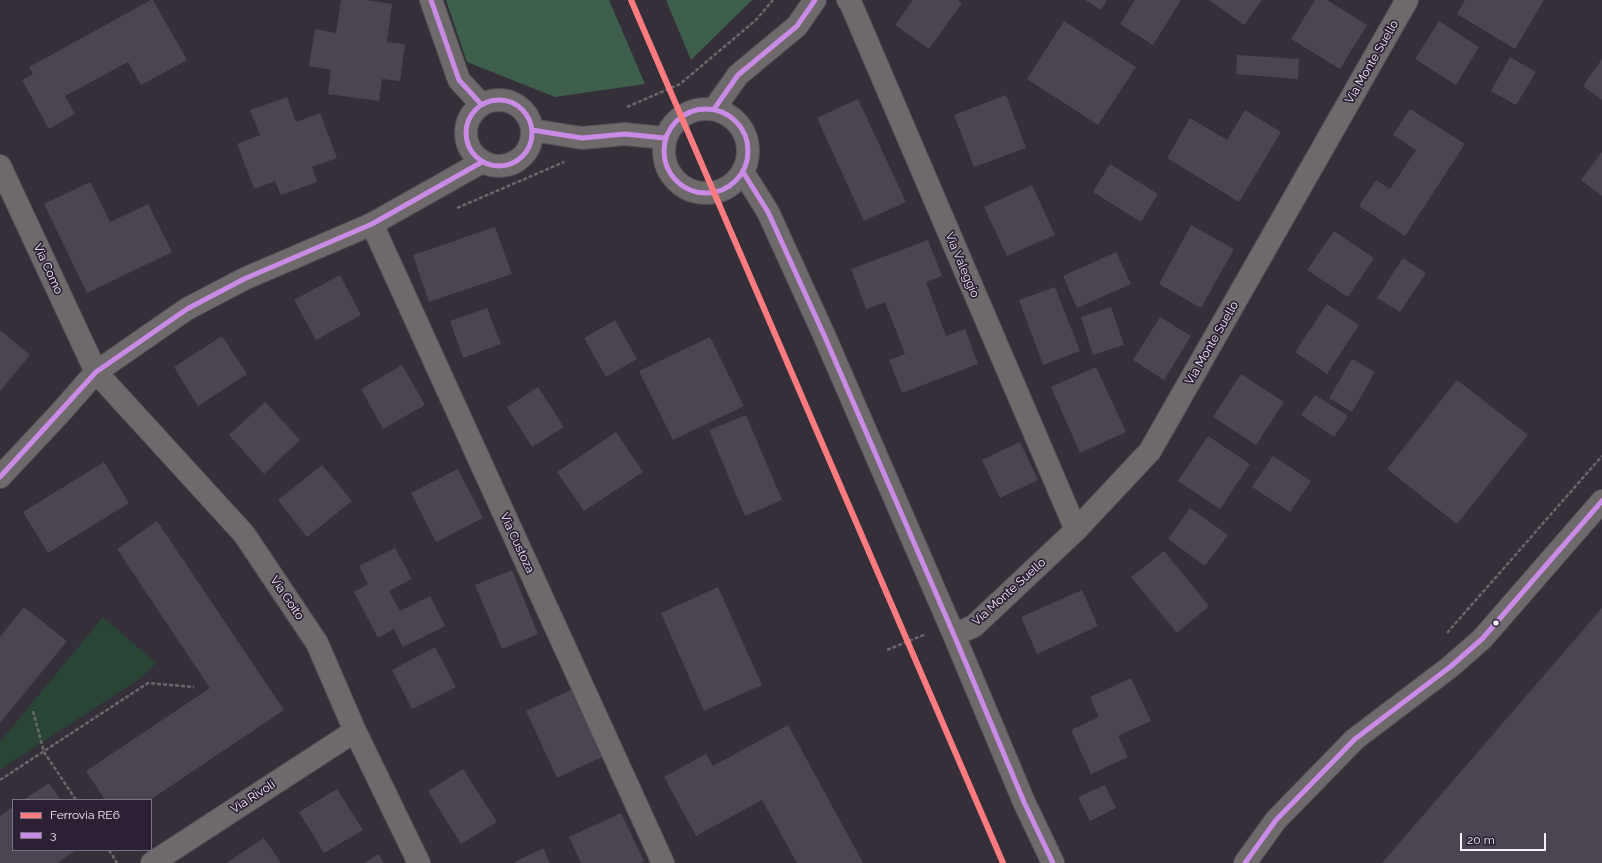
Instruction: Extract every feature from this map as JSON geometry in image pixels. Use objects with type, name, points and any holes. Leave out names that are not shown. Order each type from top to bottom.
[{"type":"street","points":[[431,0],[459,80],[481,104]]},
{"type":"street","points":[[714,109],[738,75],[797,26],[815,0]]},
{"type":"street","name":"Via Valeggio","points":[[848,0],[1076,530]]},
{"type":"street","name":"Via Monte Suello","points":[[951,630],[974,626],[1076,530],[1150,451],[1408,0]]},
{"type":"street","points":[[492,100],[504,100],[516,104],[525,112],[530,120],[532,130],[532,141],[528,150],[521,158],[512,164],[502,166],[492,166],[482,162],[473,155],[467,144],[465,133],[467,122],[472,112],[481,104],[492,100]]},
{"type":"street","points":[[698,108],[714,109],[729,115],[741,126],[747,141],[748,157],[742,172],[728,187],[708,194],[692,191],[678,183],[667,170],[663,154],[664,138],[672,124],[684,114],[698,108]]},
{"type":"street","points":[[532,130],[582,138],[625,134],[664,138]]},
{"type":"street","points":[[0,477],[60,414],[96,372],[194,306],[244,279],[372,224],[482,162]]},
{"type":"street","name":"Via Como","points":[[0,166],[96,372]]},
{"type":"street","points":[[742,172],[772,219],[830,349],[1024,802],[1053,863]]},
{"type":"street","name":"Via Custoza","points":[[372,224],[663,863]]},
{"type":"street","name":"Via Goito","points":[[96,372],[244,534],[317,643],[355,731],[419,863]]},
{"type":"street","points":[[1244,863],[1276,820],[1355,739],[1450,667],[1482,639],[1602,501]]},
{"type":"street","name":"Via Rivoli","points":[[152,863],[355,731]]},
{"type":"path","points":[[1442,638],[1602,456]]},
{"type":"path","points":[[887,650],[951,630]]},
{"type":"path","points":[[0,780],[148,684],[194,687]]},
{"type":"path","points":[[33,710],[44,752],[75,799]]},
{"type":"path","points":[[110,851],[117,863]]},
{"type":"green space","points":[[446,0],[609,0],[645,84],[555,97],[467,62]]},
{"type":"green space","points":[[666,0],[752,0],[691,60]]},
{"type":"green space","points":[[103,617],[156,663],[142,677],[0,770],[0,742]]},
{"type":"building","points":[[153,0],[187,60],[141,85],[128,62],[65,96],[75,114],[49,129],[22,80],[33,74],[29,67]]},
{"type":"building","points":[[341,0],[365,0],[392,4],[387,42],[405,44],[400,81],[382,79],[379,101],[328,94],[331,70],[309,66],[315,29],[336,33]]},
{"type":"building","points":[[913,0],[958,0],[962,3],[929,49],[895,25]]},
{"type":"building","points":[[1085,0],[1107,0],[1101,10]]},
{"type":"building","points":[[1135,0],[1181,0],[1153,45],[1120,24]]},
{"type":"building","points":[[1209,0],[1262,0],[1244,25]]},
{"type":"building","points":[[1315,0],[1327,0],[1367,25],[1340,69],[1291,39]]},
{"type":"building","points":[[1465,0],[1544,0],[1515,49],[1457,14]]},
{"type":"building","points":[[1064,21],[1136,67],[1098,125],[1027,79]]},
{"type":"building","points":[[1439,21],[1479,47],[1456,85],[1415,59]]},
{"type":"building","points":[[1237,55],[1299,59],[1298,79],[1236,74]]},
{"type":"building","points":[[1510,57],[1536,72],[1516,105],[1491,91]]},
{"type":"building","points":[[1602,59],[1602,100],[1583,86]]},
{"type":"building","points":[[1006,95],[1026,148],[974,167],[954,115]]},
{"type":"building","points":[[287,97],[296,122],[320,113],[337,158],[312,167],[317,182],[281,195],[275,181],[254,189],[237,144],[260,135],[250,110]]},
{"type":"building","points":[[858,99],[906,202],[864,221],[817,118]]},
{"type":"building","points":[[1410,109],[1465,144],[1405,236],[1359,206],[1376,180],[1390,189],[1416,150],[1393,135]]},
{"type":"building","points":[[1245,110],[1281,132],[1239,202],[1167,158],[1190,118],[1227,140]]},
{"type":"building","points":[[1602,152],[1602,196],[1581,180]]},
{"type":"building","points":[[1110,164],[1158,194],[1141,222],[1093,192]]},
{"type":"building","points":[[90,182],[110,222],[148,204],[172,252],[87,293],[44,204]]},
{"type":"building","points":[[1032,185],[1055,235],[1007,256],[984,207]]},
{"type":"building","points":[[1191,225],[1234,249],[1201,308],[1159,284]]},
{"type":"building","points":[[495,227],[512,274],[429,302],[413,255]]},
{"type":"building","points":[[1334,231],[1374,258],[1348,297],[1307,270]]},
{"type":"building","points":[[928,240],[942,276],[926,282],[946,336],[965,329],[978,364],[902,393],[889,360],[905,354],[885,302],[866,309],[851,269]]},
{"type":"building","points":[[1116,252],[1131,284],[1077,308],[1063,276]]},
{"type":"building","points":[[1403,258],[1426,273],[1400,312],[1377,298]]},
{"type":"building","points":[[340,275],[361,315],[316,340],[294,300]]},
{"type":"building","points":[[1055,287],[1080,351],[1043,365],[1019,300]]},
{"type":"building","points":[[1327,304],[1359,325],[1327,374],[1295,352]]},
{"type":"building","points":[[1111,307],[1124,345],[1093,355],[1081,317]]},
{"type":"building","points":[[487,308],[501,344],[463,358],[450,321]]},
{"type":"building","points":[[1160,317],[1191,336],[1164,380],[1133,360]]},
{"type":"building","points":[[615,320],[637,359],[606,377],[584,338]]},
{"type":"building","points":[[0,330],[30,355],[0,391]]},
{"type":"building","points":[[222,336],[247,374],[198,406],[174,367]]},
{"type":"building","points":[[710,337],[744,406],[673,440],[639,371]]},
{"type":"building","points":[[1352,359],[1375,372],[1352,412],[1329,398]]},
{"type":"building","points":[[402,365],[425,405],[383,429],[361,389]]},
{"type":"building","points":[[1096,367],[1126,432],[1080,453],[1051,387]]},
{"type":"building","points":[[1241,374],[1284,402],[1256,445],[1213,417]]},
{"type":"building","points":[[1457,380],[1528,435],[1457,524],[1387,469]]},
{"type":"building","points":[[538,387],[564,427],[532,447],[507,407]]},
{"type":"building","points":[[1315,395],[1348,416],[1334,437],[1301,415]]},
{"type":"building","points":[[265,402],[300,440],[264,474],[229,435]]},
{"type":"building","points":[[746,415],[782,500],[745,516],[709,430]]},
{"type":"building","points":[[616,432],[643,472],[584,511],[557,472]]},
{"type":"building","points":[[1208,436],[1250,464],[1220,509],[1178,481]]},
{"type":"building","points":[[1020,442],[1038,480],[1000,498],[982,460]]},
{"type":"building","points":[[1273,456],[1311,481],[1290,512],[1252,487]]},
{"type":"building","points":[[104,462],[129,503],[48,553],[23,512]]},
{"type":"building","points":[[322,465],[352,501],[307,537],[278,500]]},
{"type":"building","points":[[458,469],[483,518],[436,542],[411,493]]},
{"type":"building","points":[[1190,508],[1228,535],[1205,566],[1168,539]]},
{"type":"building","points":[[157,521],[284,710],[151,799],[104,799],[86,771],[210,688],[117,549]]},
{"type":"building","points":[[395,548],[412,579],[389,591],[400,611],[430,596],[445,626],[403,647],[394,629],[378,638],[354,592],[368,584],[359,566]]},
{"type":"building","points":[[1164,551],[1209,606],[1177,633],[1131,577]]},
{"type":"building","points":[[512,570],[538,634],[502,649],[475,585]]},
{"type":"building","points":[[718,587],[762,685],[704,711],[661,613]]},
{"type":"building","points":[[1082,590],[1098,626],[1037,654],[1021,617]]},
{"type":"building","points":[[24,607],[67,641],[0,723],[0,637]]},
{"type":"building","points":[[1602,608],[1602,863],[1382,863]]},
{"type":"building","points":[[435,647],[456,687],[412,709],[392,670]]},
{"type":"building","points":[[1131,678],[1151,721],[1118,736],[1128,757],[1091,774],[1071,730],[1099,717],[1090,697]]},
{"type":"building","points":[[571,690],[602,757],[557,778],[526,711]]},
{"type":"building","points":[[788,725],[863,863],[797,863],[762,800],[696,836],[664,777],[706,754],[713,766]]},
{"type":"building","points":[[463,769],[497,822],[461,844],[428,791]]},
{"type":"building","points":[[49,783],[60,799],[25,799]]},
{"type":"building","points":[[1105,785],[1116,808],[1090,821],[1078,797]]},
{"type":"building","points":[[337,789],[363,830],[324,853],[299,812]]},
{"type":"building","points":[[12,808],[12,851],[75,851],[57,863],[0,863],[0,816]]},
{"type":"building","points":[[621,813],[644,861],[640,863],[581,863],[569,837]]},
{"type":"building","points":[[264,838],[281,863],[226,863]]},
{"type":"building","points":[[543,848],[550,863],[513,863]]},
{"type":"building","points":[[378,854],[384,863],[364,863]]},
{"type":"rail line","name":"RE6","points":[[631,0],[1003,863]]},
{"type":"transit line","name":"3","points":[[431,0],[459,80],[481,104]]},
{"type":"transit line","name":"3","points":[[714,109],[738,75],[797,26],[815,0]]},
{"type":"transit line","name":"3","points":[[492,100],[506,100],[518,105],[527,114],[532,126],[532,133],[530,146],[523,157],[506,166],[492,166],[480,161],[471,152],[466,140],[466,126],[471,114],[480,105],[492,100]]},
{"type":"transit line","name":"3","points":[[698,109],[714,109],[730,116],[741,127],[748,143],[748,151],[748,159],[745,167],[736,181],[730,186],[714,193],[698,193],[682,186],[671,175],[664,159],[664,143],[671,127],[682,116],[698,109]]},
{"type":"transit line","name":"3","points":[[532,130],[582,138],[625,134],[664,138]]},
{"type":"transit line","name":"3","points":[[0,477],[96,372],[187,309],[244,279],[372,224],[482,162]]},
{"type":"transit line","name":"3","points":[[743,172],[768,212],[824,335],[954,635],[1024,802],[1053,863]]},
{"type":"transit line","name":"3","points":[[1245,863],[1276,820],[1355,739],[1450,667],[1482,639],[1602,501]]}]
